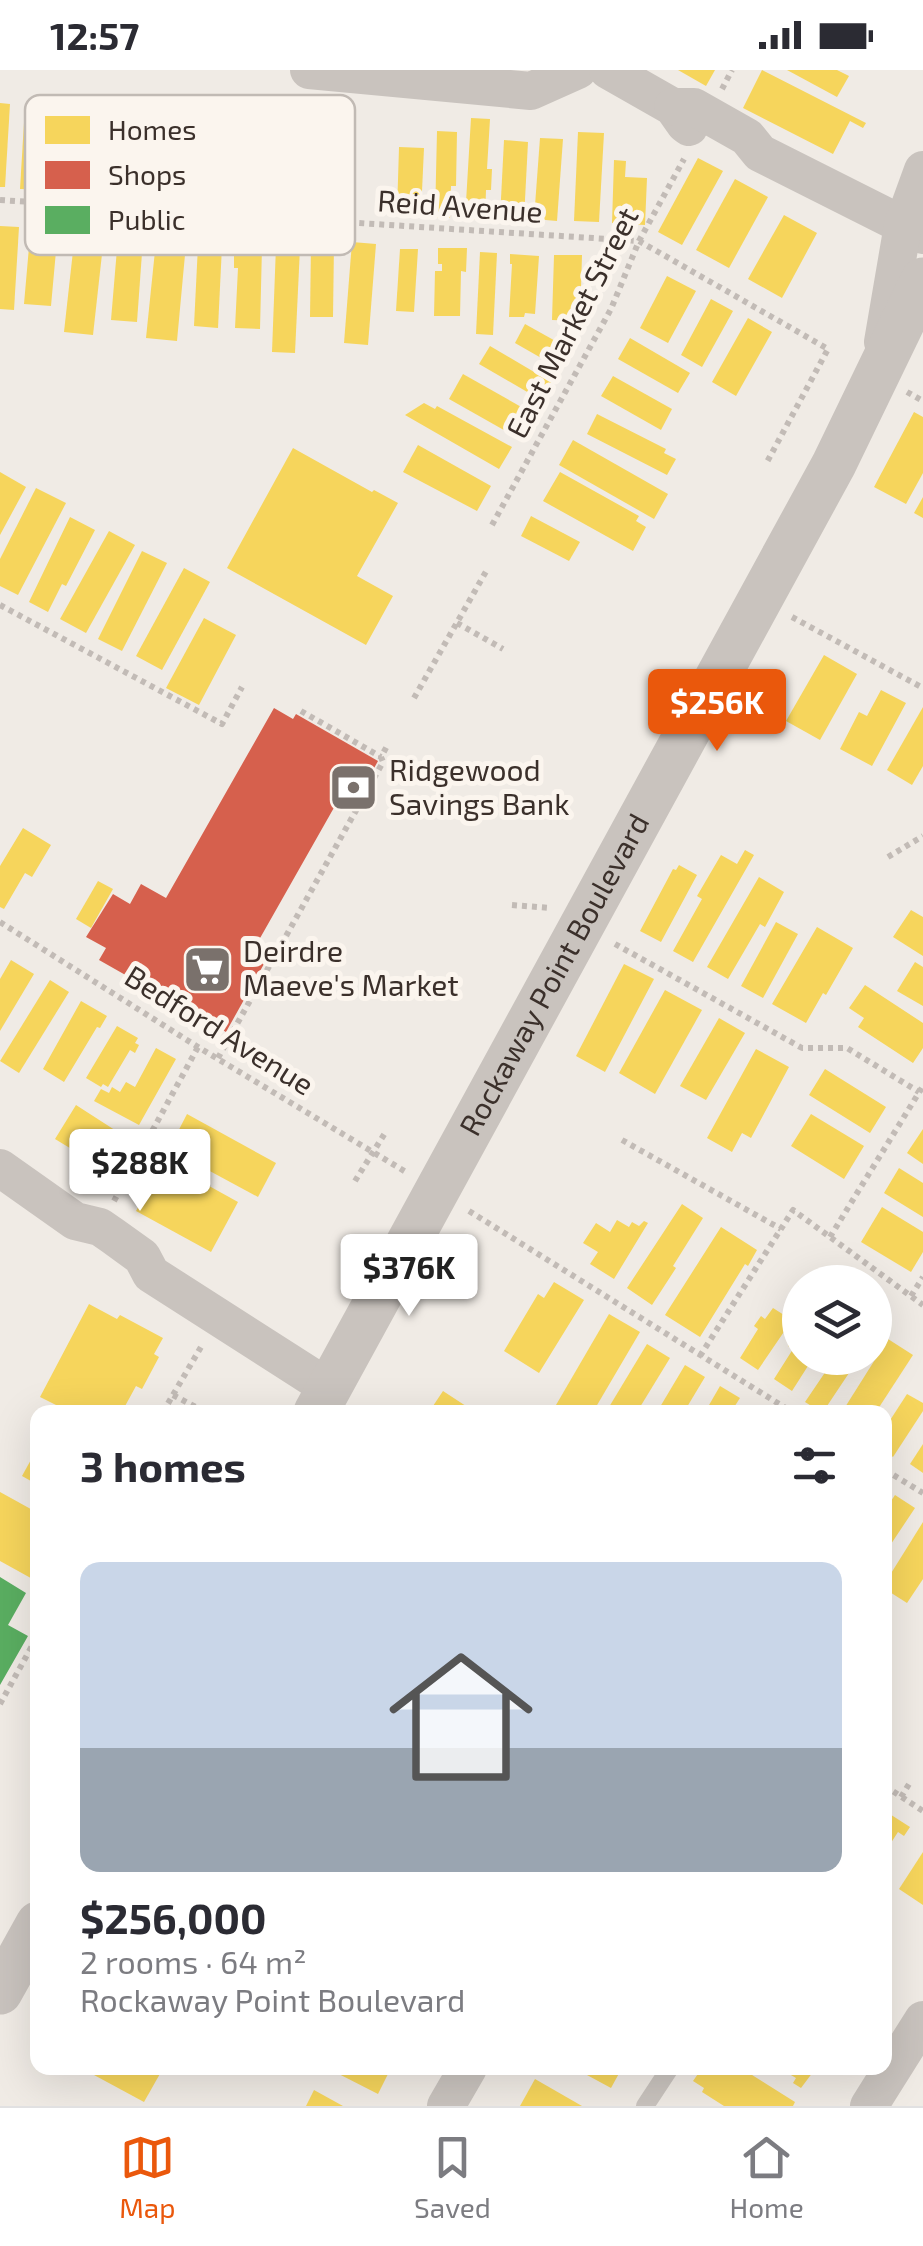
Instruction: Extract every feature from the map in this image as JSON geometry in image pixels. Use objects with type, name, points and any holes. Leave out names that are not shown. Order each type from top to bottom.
[{"type":"street","points":[[309,70],[532,91],[578,70]]},
{"type":"street","points":[[608,70],[673,107],[685,124],[740,154],[760,152],[913,230]]},
{"type":"street","name":"Rockaway Point Boulevard","points":[[877,376],[913,230],[923,170]]},
{"type":"street","name":"Rockaway Point Boulevard","points":[[322,1400],[834,464],[923,280]]},
{"type":"street","points":[[0,1168],[75,1221],[90,1246],[128,1274],[152,1274],[322,1400]]},
{"type":"street","points":[[0,1992],[30,1938]]},
{"type":"street","points":[[892,2069],[923,2020]]},
{"type":"street","points":[[446,2106],[464,2075]]},
{"type":"street","points":[[869,2106],[888,2075]]},
{"type":"lane","points":[[645,2106],[665,2075]]},
{"type":"path","name":"East Market Street","points":[[492,525],[611,309],[639,241],[684,158]]},
{"type":"path","name":"Reid Avenue","points":[[0,200],[25,202]]},
{"type":"path","name":"Reid Avenue","points":[[355,223],[639,241],[828,349],[767,462]]},
{"type":"path","points":[[414,698],[488,568]]},
{"type":"path","points":[[0,605],[222,724],[242,687]]},
{"type":"path","points":[[778,611],[923,688]]},
{"type":"path","points":[[457,623],[503,649]]},
{"type":"path","points":[[218,1058],[383,762],[381,756],[301,712]]},
{"type":"path","points":[[381,756],[387,746]]},
{"type":"path","points":[[888,857],[923,836]]},
{"type":"path","points":[[512,905],[549,908]]},
{"type":"path","name":"Bedford Avenue","points":[[0,922],[415,1178]]},
{"type":"path","points":[[606,938],[802,1048],[847,1048],[921,1089],[830,1237]]},
{"type":"path","points":[[111,1206],[198,1047]]},
{"type":"path","points":[[355,1180],[385,1133]]},
{"type":"path","points":[[622,1140],[782,1229]]},
{"type":"path","points":[[462,1206],[780,1405]]},
{"type":"path","points":[[700,1356],[794,1210],[923,1305]]},
{"type":"path","points":[[911,1296],[923,1277]]},
{"type":"path","points":[[168,1405],[201,1347]]},
{"type":"path","points":[[174,1395],[193,1405]]},
{"type":"path","points":[[892,1474],[923,1493]]},
{"type":"path","points":[[0,1704],[30,1650]]},
{"type":"path","points":[[901,1797],[909,1784]]},
{"type":"path","points":[[892,1791],[923,1811]]},
{"type":"building: Homes","points":[[678,70],[715,70],[706,86]]},
{"type":"building: Homes","points":[[762,70],[866,123],[863,128],[850,121],[833,154],[743,108]]},
{"type":"building: Homes","points":[[787,70],[837,70],[849,76],[837,97]]},
{"type":"building: Homes","points":[[0,103],[10,104],[5,187],[0,187]]},
{"type":"building: Homes","points":[[25,106],[25,189],[20,189]]},
{"type":"building: Homes","points":[[471,118],[490,119],[487,169],[492,169],[491,190],[486,190],[485,220],[465,219]]},
{"type":"building: Homes","points":[[437,131],[457,132],[456,186],[451,186],[450,218],[435,218]]},
{"type":"building: Homes","points":[[578,132],[604,133],[599,222],[574,221]]},
{"type":"building: Homes","points":[[540,138],[563,139],[557,221],[534,219]]},
{"type":"building: Homes","points":[[504,140],[528,142],[524,219],[500,218]]},
{"type":"building: Homes","points":[[399,147],[424,148],[421,213],[397,212]]},
{"type":"building: Homes","points":[[698,158],[723,171],[682,245],[658,232]]},
{"type":"building: Homes","points":[[614,160],[626,161],[625,177],[647,178],[645,225],[612,223]]},
{"type":"building: Homes","points":[[735,179],[768,197],[729,268],[696,250]]},
{"type":"building: Homes","points":[[784,215],[817,233],[782,298],[748,279]]},
{"type":"building: Homes","points":[[0,226],[19,227],[14,310],[0,309]]},
{"type":"building: Homes","points":[[355,242],[376,244],[368,345],[344,343]]},
{"type":"building: Homes","points":[[438,248],[467,248],[466,272],[461,271],[460,316],[434,316],[435,271],[442,271]]},
{"type":"building: Homes","points":[[400,249],[418,249],[414,312],[396,311]]},
{"type":"building: Homes","points":[[480,252],[497,253],[493,335],[476,334]]},
{"type":"building: Homes","points":[[510,254],[539,256],[535,314],[509,317]]},
{"type":"building: Homes","points":[[28,255],[56,255],[51,306],[24,304]]},
{"type":"building: Homes","points":[[73,255],[102,255],[93,335],[64,332]]},
{"type":"building: Homes","points":[[116,255],[142,255],[137,322],[111,320]]},
{"type":"building: Homes","points":[[155,255],[185,255],[177,341],[146,338]]},
{"type":"building: Homes","points":[[198,255],[222,255],[218,328],[194,326]]},
{"type":"building: Homes","points":[[234,255],[262,255],[260,329],[235,328],[238,268],[234,268]]},
{"type":"building: Homes","points":[[276,255],[300,255],[295,353],[272,352]]},
{"type":"building: Homes","points":[[311,255],[334,255],[333,317],[310,317]]},
{"type":"building: Homes","points":[[554,255],[582,255],[580,321],[552,320]]},
{"type":"building: Homes","points":[[667,276],[696,291],[668,343],[640,328]]},
{"type":"building: Homes","points":[[711,299],[733,311],[702,367],[681,355]]},
{"type":"building: Homes","points":[[748,318],[772,332],[736,396],[712,382]]},
{"type":"building: Homes","points":[[525,324],[568,348],[557,367],[515,343]]},
{"type":"building: Homes","points":[[630,338],[690,373],[678,393],[618,359]]},
{"type":"building: Homes","points":[[490,346],[551,382],[541,400],[479,364]]},
{"type":"building: Homes","points":[[463,374],[532,413],[518,438],[449,399]]},
{"type":"building: Homes","points":[[613,376],[672,409],[661,430],[601,396]]},
{"type":"building: Homes","points":[[424,403],[435,409],[437,406],[512,447],[499,469],[405,415]]},
{"type":"building: Homes","points":[[914,412],[923,417],[923,473],[906,504],[874,487]]},
{"type":"building: Homes","points":[[597,414],[666,449],[664,453],[676,459],[667,475],[587,434]]},
{"type":"building: Homes","points":[[573,440],[668,494],[654,519],[559,465]]},
{"type":"building: Homes","points":[[418,445],[491,486],[477,511],[403,472]]},
{"type":"building: Homes","points":[[293,448],[398,503],[357,576],[393,596],[366,645],[227,568]]},
{"type":"building: Homes","points":[[0,472],[26,487],[0,535]]},
{"type":"building: Homes","points":[[560,472],[639,516],[636,521],[646,527],[633,551],[543,501]]},
{"type":"building: Homes","points":[[36,488],[66,503],[18,595],[0,586],[0,559]]},
{"type":"building: Homes","points":[[923,497],[923,518],[914,513]]},
{"type":"building: Homes","points":[[531,516],[580,542],[569,561],[521,536]]},
{"type":"building: Homes","points":[[70,517],[95,530],[48,612],[29,602]]},
{"type":"building: Homes","points":[[109,531],[135,545],[86,633],[60,619]]},
{"type":"building: Homes","points":[[142,551],[167,563],[122,651],[98,639]]},
{"type":"building: Homes","points":[[184,568],[210,582],[162,670],[136,656]]},
{"type":"building: Homes","points":[[204,618],[236,635],[199,705],[166,688]]},
{"type":"building: Homes","points":[[824,655],[857,674],[820,740],[786,721]]},
{"type":"building: Homes","points":[[881,690],[906,703],[872,766],[840,749],[859,712],[867,716]]},
{"type":"building: Homes","points":[[923,707],[923,766],[912,785],[887,770]]},
{"type":"building: Homes","points":[[23,828],[51,845],[32,877],[25,873],[4,909],[0,907],[0,866]]},
{"type":"building: Homes","points":[[745,850],[754,855],[693,962],[673,951],[702,899],[697,896],[721,855],[737,864]]},
{"type":"building: Homes","points":[[679,865],[697,875],[661,942],[640,931],[673,869]]},
{"type":"building: Homes","points":[[759,877],[784,892],[728,979],[707,967]]},
{"type":"building: Homes","points":[[98,881],[113,889],[91,928],[76,919]]},
{"type":"building: Homes","points":[[911,910],[923,917],[923,956],[893,937]]},
{"type":"building: Homes","points":[[776,922],[798,934],[763,998],[741,986]]},
{"type":"building: Homes","points":[[817,927],[853,948],[806,1023],[772,1004]]},
{"type":"building: Homes","points":[[11,960],[34,974],[0,1031],[0,979]]},
{"type":"building: Homes","points":[[915,962],[923,967],[923,1006],[897,991]]},
{"type":"building: Homes","points":[[624,964],[654,979],[605,1072],[576,1056]]},
{"type":"building: Homes","points":[[50,980],[69,992],[19,1073],[0,1061]]},
{"type":"building: Homes","points":[[865,985],[923,1023],[923,1048],[913,1063],[858,1027],[864,1018],[849,1008]]},
{"type":"building: Homes","points":[[665,990],[702,1010],[655,1094],[619,1073]]},
{"type":"building: Homes","points":[[81,1001],[107,1016],[64,1082],[43,1069]]},
{"type":"building: Homes","points":[[719,1018],[745,1033],[706,1100],[680,1086]]},
{"type":"building: Homes","points":[[117,1026],[138,1038],[135,1043],[139,1045],[135,1053],[130,1050],[108,1087],[101,1087],[86,1078]]},
{"type":"building: Homes","points":[[156,1048],[176,1059],[139,1125],[94,1101],[101,1089],[109,1093],[112,1087],[120,1092],[126,1082],[135,1087]]},
{"type":"building: Homes","points":[[756,1049],[789,1067],[751,1138],[742,1133],[732,1152],[707,1138]]},
{"type":"building: Homes","points":[[825,1069],[886,1107],[870,1133],[809,1095]]},
{"type":"building: Homes","points":[[76,1105],[121,1134],[123,1131],[136,1139],[119,1166],[108,1159],[101,1167],[55,1139]]},
{"type":"building: Homes","points":[[187,1114],[276,1163],[258,1197],[169,1149]]},
{"type":"building: Homes","points":[[811,1114],[864,1146],[844,1179],[791,1146]]},
{"type":"building: Homes","points":[[923,1129],[923,1164],[907,1153]]},
{"type":"building: Homes","points":[[164,1161],[238,1202],[211,1252],[136,1211]]},
{"type":"building: Homes","points":[[899,1168],[923,1183],[923,1217],[884,1193]]},
{"type":"building: Homes","points":[[682,1204],[703,1218],[652,1305],[627,1288]]},
{"type":"building: Homes","points":[[882,1207],[923,1232],[923,1252],[911,1272],[861,1242]]},
{"type":"building: Homes","points":[[617,1220],[629,1227],[632,1222],[639,1226],[644,1221],[648,1223],[614,1279],[590,1264],[598,1252],[583,1243],[596,1223],[610,1232]]},
{"type":"building: Homes","points":[[721,1227],[757,1250],[700,1337],[665,1315]]},
{"type":"building: Homes","points":[[554,1282],[584,1300],[539,1373],[504,1351],[538,1294],[544,1298]]},
{"type":"building: Homes","points":[[89,1304],[163,1338],[154,1354],[159,1357],[142,1389],[136,1386],[126,1405],[56,1405],[40,1397]]},
{"type":"building: Homes","points":[[773,1308],[782,1314],[782,1335],[758,1370],[740,1358],[758,1329],[754,1326],[761,1316],[765,1319]]},
{"type":"building: Homes","points":[[609,1314],[640,1332],[597,1405],[556,1405]]},
{"type":"building: Homes","points":[[892,1342],[913,1355],[881,1405],[846,1405],[865,1375],[892,1375]]},
{"type":"building: Homes","points":[[647,1344],[670,1358],[641,1405],[610,1405]]},
{"type":"building: Homes","points":[[685,1365],[705,1377],[688,1405],[661,1405]]},
{"type":"building: Homes","points":[[782,1366],[782,1375],[802,1375],[792,1391],[774,1379]]},
{"type":"building: Homes","points":[[823,1375],[848,1375],[828,1405],[805,1402]]},
{"type":"building: Homes","points":[[720,1386],[740,1398],[736,1405],[709,1405]]},
{"type":"building: Homes","points":[[443,1391],[464,1405],[434,1405]]},
{"type":"building: Homes","points":[[907,1394],[923,1403],[923,1411],[893,1457],[892,1456],[892,1417]]},
{"type":"building: Homes","points":[[923,1444],[923,1473],[910,1464]]},
{"type":"building: Homes","points":[[30,1462],[30,1480],[22,1476]]},
{"type":"building: Homes","points":[[0,1492],[30,1509],[30,1578],[0,1561]]},
{"type":"building: Homes","points":[[895,1495],[915,1508],[892,1542]]},
{"type":"building: Homes","points":[[923,1522],[923,1579],[907,1603],[892,1593],[892,1572]]},
{"type":"building: Homes","points":[[892,1815],[910,1827],[904,1836],[898,1832],[892,1841]]},
{"type":"building: Homes","points":[[923,1852],[923,1905],[899,1889]]},
{"type":"building: Homes","points":[[94,2075],[159,2075],[144,2102]]},
{"type":"building: Homes","points":[[341,2075],[388,2075],[378,2094]]},
{"type":"building: Homes","points":[[587,2075],[618,2075],[611,2088]]},
{"type":"building: Homes","points":[[697,2075],[752,2075],[795,2102],[793,2106],[724,2106],[693,2081]]},
{"type":"building: Homes","points":[[791,2075],[811,2075],[801,2088],[793,2083],[796,2078]]},
{"type":"building: Homes","points":[[535,2079],[582,2106],[520,2106]]},
{"type":"building: Homes","points":[[314,2090],[343,2106],[306,2106]]},
{"type":"building: Shops","points":[[274,708],[293,719],[296,714],[378,761],[358,797],[344,790],[255,947],[269,955],[226,1032],[99,960],[106,948],[86,937],[113,894],[130,904],[141,884],[166,898]]},
{"type":"building: Public","points":[[0,1577],[26,1593],[8,1625],[28,1636],[0,1685]]},
{"type":"place","name":"Ridgewood Savings Bank","points":[[354,788]]},
{"type":"place","name":"Deirdre Maeve's Market","points":[[208,969]]}]
